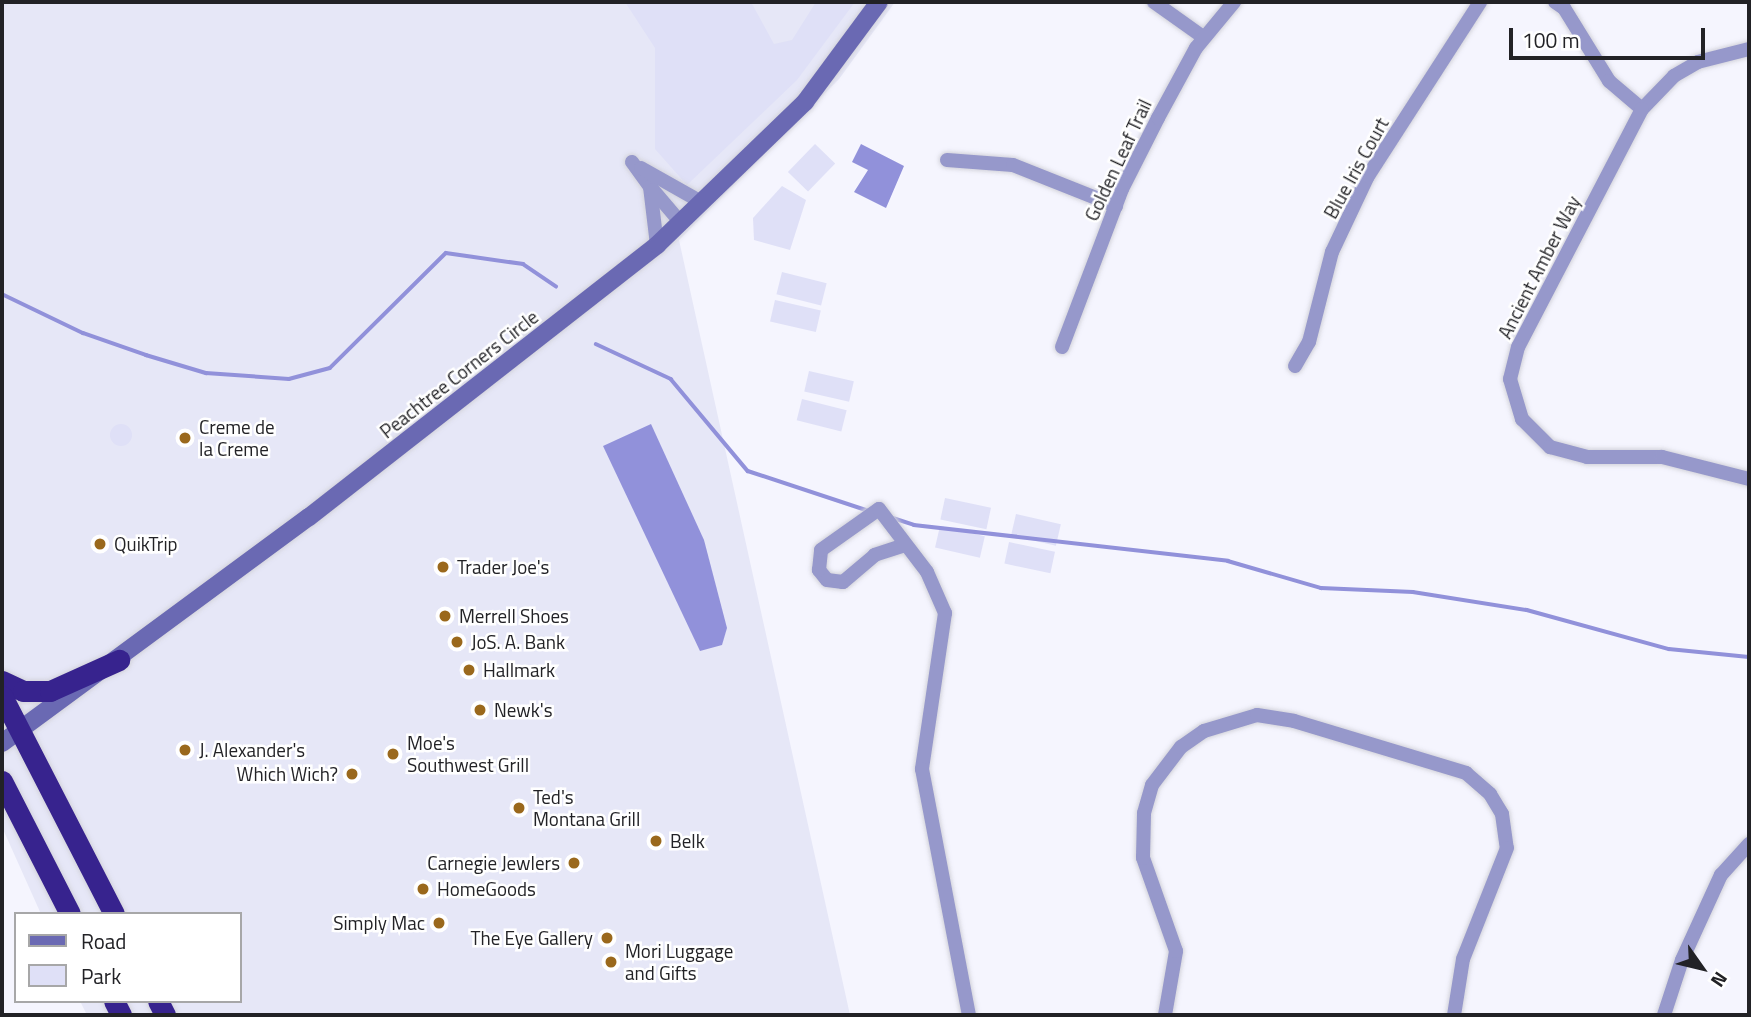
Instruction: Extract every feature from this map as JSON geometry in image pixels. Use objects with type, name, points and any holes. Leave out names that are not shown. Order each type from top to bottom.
[{"type":"highway","points":[[2,681],[23,691],[50,691],[119,660]]},
{"type":"highway","points":[[2,696],[11,738],[113,912]]},
{"type":"highway","points":[[2,781],[70,912]]},
{"type":"street","name":"Peachtree Corners Circle","points":[[2,753],[11,738],[119,660],[657,245],[805,102],[879,2]]},
{"type":"street","points":[[1153,2],[1203,37]]},
{"type":"street","name":"Golden Leaf Trail","points":[[1062,347],[1116,206],[1158,118],[1203,37],[1234,2]]},
{"type":"street","name":"Blue Iris Court","points":[[1295,366],[1309,342],[1332,252],[1368,176],[1480,2]]},
{"type":"street","points":[[1555,2],[1564,8],[1609,81],[1642,109]]},
{"type":"street","name":"Ancient Amber Way","points":[[1749,49],[1698,62],[1674,76],[1642,109],[1518,347],[1510,379],[1513,400],[1535,434],[1550,447],[1567,453],[1662,457],[1749,479]]},
{"type":"street","points":[[947,160],[1013,165],[1116,206]]},
{"type":"street","points":[[681,223],[632,162],[703,203]]},
{"type":"street","points":[[650,187],[657,245]]},
{"type":"street","points":[[905,545],[874,555],[843,582],[827,580],[819,570],[821,550],[879,509],[926,572],[945,613],[922,769],[969,1015]]},
{"type":"street","points":[[1165,1015],[1176,951],[1143,859],[1144,813],[1149,794],[1181,747],[1216,726],[1256,715],[1294,721],[1466,773],[1490,794],[1502,814],[1507,848],[1467,947],[1454,1015]]},
{"type":"street","points":[[1664,1015],[1682,960],[1721,875],[1749,844]]},
{"type":"shaded area","points":[[2,2],[895,2],[839,79],[679,240],[850,1015],[87,1015],[81,1003],[242,1003],[242,912],[40,912],[2,827]]},
{"type":"green space","points":[[625,2],[751,2],[774,44],[792,40],[816,2],[855,2],[797,80],[687,185],[655,149],[655,48]]},
{"type":"green space","points":[[815,144],[835,163],[808,192],[788,172]]},
{"type":"green space","points":[[782,186],[806,200],[790,250],[754,240],[753,218]]},
{"type":"green space","points":[[782,272],[827,283],[821,305],[776,294]]},
{"type":"green space","points":[[775,300],[821,311],[816,332],[770,321]]},
{"type":"green space","points":[[809,371],[854,381],[849,402],[804,391]]},
{"type":"green space","points":[[802,399],[847,410],[841,431],[797,420]]},
{"type":"green space","points":[[121,424],[129,427],[132,435],[129,443],[121,446],[113,443],[110,435],[113,427]]},
{"type":"green space","points":[[945,498],[991,508],[986,529],[940,520]]},
{"type":"green space","points":[[1016,514],[1061,524],[1056,546],[1011,535]]},
{"type":"green space","points":[[940,526],[985,536],[980,558],[935,547]]},
{"type":"green space","points":[[1009,542],[1055,552],[1050,573],[1004,564]]},
{"type":"water","points":[[861,144],[904,166],[886,208],[854,192],[868,170],[852,162]]},
{"type":"water","points":[[651,424],[704,540],[727,628],[722,645],[700,651],[603,446]]},
{"type":"waterway","points":[[2,294],[83,333],[206,373],[289,379],[330,368],[446,253],[523,264],[556,286]]},
{"type":"waterway","points":[[596,344],[671,379],[748,471],[869,511]]},
{"type":"waterway","points":[[893,518],[914,525],[1228,561],[1321,588],[1413,592],[1527,610],[1669,649],[1749,657]]},
{"type":"place","name":"Creme de la Creme","points":[[185,438]]},
{"type":"place","name":"QuikTrip","points":[[100,544]]},
{"type":"place","name":"Trader Joe's","points":[[443,567]]},
{"type":"place","name":"Merrell Shoes","points":[[445,616]]},
{"type":"place","name":"JoS. A. Bank","points":[[457,642]]},
{"type":"place","name":"Hallmark","points":[[469,670]]},
{"type":"place","name":"Newk's","points":[[480,710]]},
{"type":"place","name":"J. Alexander's","points":[[185,750]]},
{"type":"place","name":"Moe's Southwest Grill","points":[[393,754]]},
{"type":"place","name":"Which Wich?","points":[[352,774]]},
{"type":"place","name":"Ted's Montana Grill","points":[[519,808]]},
{"type":"place","name":"Belk","points":[[656,841]]},
{"type":"place","name":"Carnegie Jewlers","points":[[574,863]]},
{"type":"place","name":"HomeGoods","points":[[423,889]]},
{"type":"place","name":"Simply Mac","points":[[439,923]]},
{"type":"place","name":"The Eye Gallery","points":[[607,938]]},
{"type":"place","name":"Mori Luggage and Gifts","points":[[611,962]]}]
